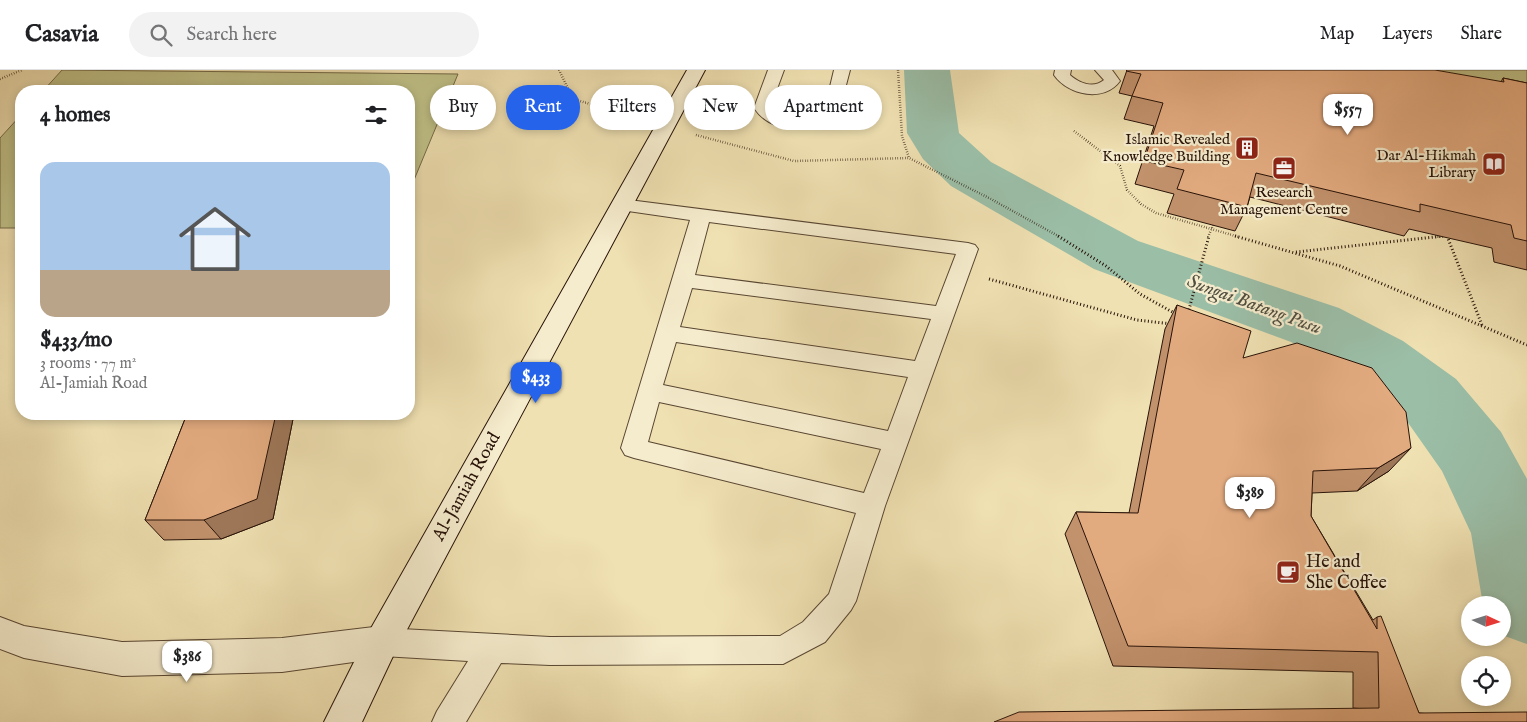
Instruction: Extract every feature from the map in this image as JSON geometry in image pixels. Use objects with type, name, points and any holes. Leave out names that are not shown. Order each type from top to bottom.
[{"type":"street","name":"Al-Jamiah Road","points":[[343,722],[382,642],[696,70]]},
{"type":"street","points":[[0,633],[24,642],[122,659],[282,655],[382,642]]},
{"type":"lane","points":[[776,70],[762,108],[764,114],[774,120],[816,124],[830,119],[842,70]]},
{"type":"lane","points":[[1060,71],[1064,79],[1075,85],[1098,89],[1105,87],[1112,81],[1111,77],[1103,70]]},
{"type":"lane","points":[[382,642],[550,651],[783,650],[814,632],[841,601],[872,506],[968,250],[621,205]]},
{"type":"lane","points":[[701,216],[634,448],[872,506]]},
{"type":"lane","points":[[683,280],[945,314]]},
{"type":"lane","points":[[667,332],[923,371]]},
{"type":"lane","points":[[649,391],[897,443]]},
{"type":"lane","points":[[448,722],[493,648]]},
{"type":"path","points":[[0,79],[22,70]]},
{"type":"path","points":[[559,70],[573,99],[590,104]]},
{"type":"path","points":[[898,70],[902,136],[909,158]]},
{"type":"path","points":[[1074,131],[1120,166],[1122,185],[1134,199],[1156,214],[1340,266],[1527,345]]},
{"type":"path","points":[[693,134],[794,161],[909,158],[1044,227],[1106,266],[1140,294],[1178,314]]},
{"type":"path","points":[[1185,318],[1193,300],[1210,230],[1219,217]]},
{"type":"path","points":[[1293,253],[1447,236],[1482,326]]},
{"type":"path","points":[[960,271],[1137,320],[1174,324]]},
{"type":"green space","points":[[62,70],[458,74],[453,85],[430,85],[430,130],[435,130],[415,178],[415,85],[48,85]]},
{"type":"green space","points":[[1344,70],[1527,70],[1527,104]]},
{"type":"green space","points":[[15,122],[15,228],[0,228],[0,138]]},
{"type":"building","points":[[1127,70],[1435,70],[1504,82],[1503,78],[1527,83],[1527,241],[1514,238],[1511,225],[1420,204],[1420,212],[1256,173],[1247,207],[1177,189],[1184,170],[1144,161],[1163,103],[1132,96],[1141,74]]},
{"type":"building","points":[[1177,305],[1251,331],[1243,358],[1297,343],[1372,368],[1406,412],[1411,448],[1378,468],[1313,471],[1311,516],[1377,629],[1377,617],[1381,616],[1419,713],[1527,712],[1527,722],[994,722],[1019,712],[1379,708],[1378,652],[1128,646],[1076,512],[1138,513]]},
{"type":"building","points":[[185,420],[275,420],[257,499],[204,520],[145,520]]},
{"type":"waterway","name":"Sungai Batang Pusu","points":[[927,72],[933,133],[942,148],[971,174],[1116,255],[1315,325],[1378,359],[1430,398],[1473,454],[1513,533],[1527,603]]},
{"type":"place","name":"Islamic Revealed Knowledge Building","points":[[1247,148]]},
{"type":"place","name":"Dar Al-Hikmah Library","points":[[1494,164]]},
{"type":"place","name":"Research Management Centre","points":[[1284,168]]},
{"type":"place","name":"He and She Coffee","points":[[1288,572]]}]
